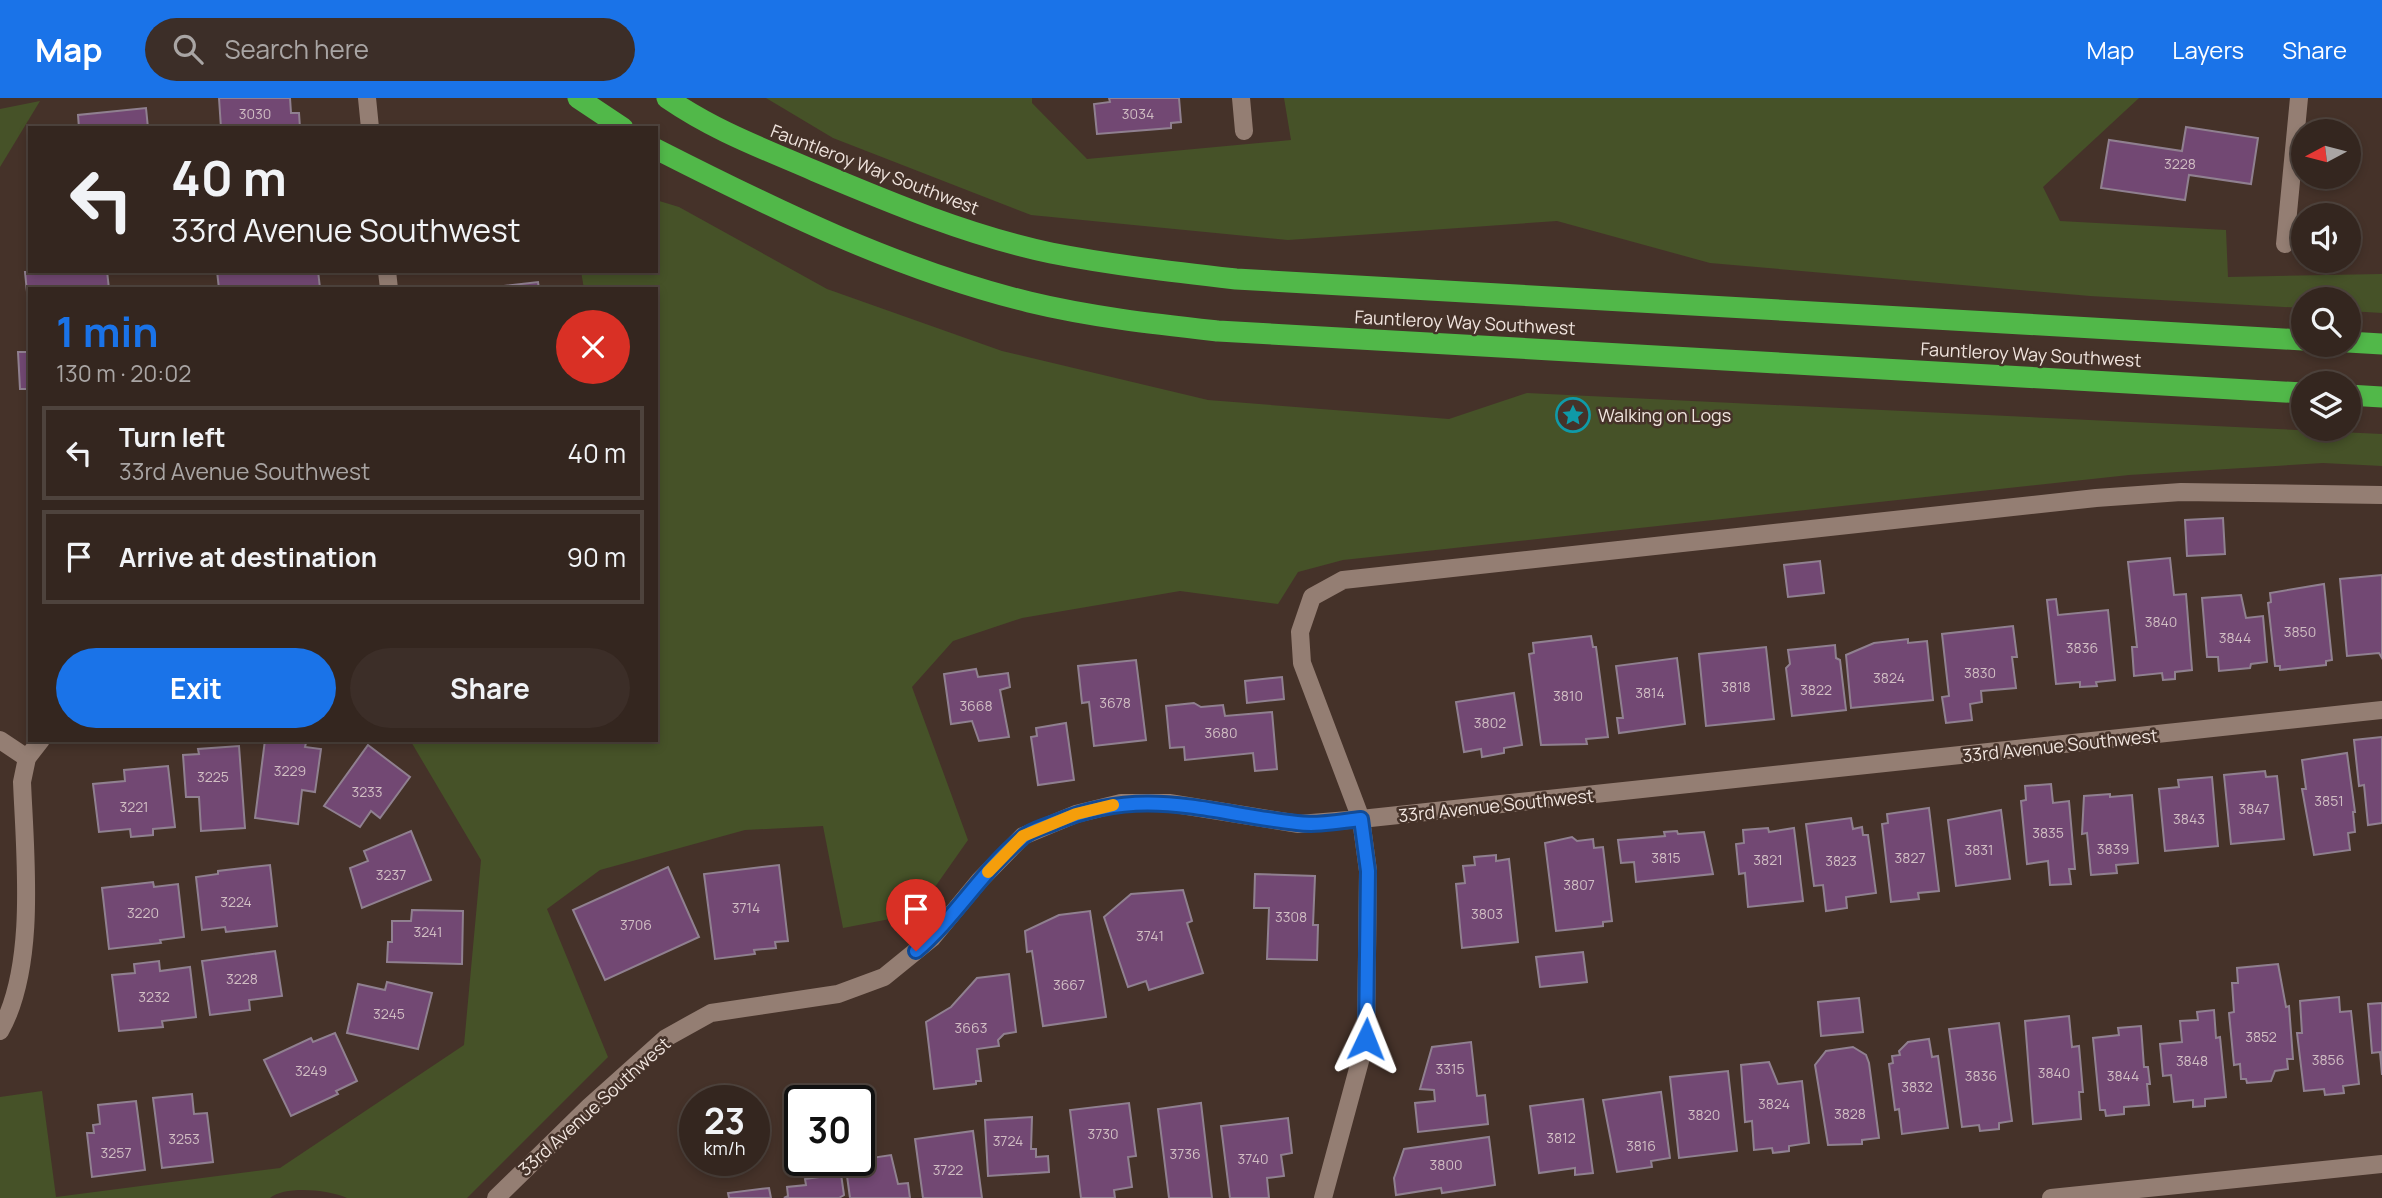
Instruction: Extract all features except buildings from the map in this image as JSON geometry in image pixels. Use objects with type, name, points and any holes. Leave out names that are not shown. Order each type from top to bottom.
[{"type":"highway","points":[[578,98],[621,126]]},
{"type":"highway","name":"Fauntleroy Way Southwest","points":[[667,98],[728,136],[874,197],[976,232],[1049,253],[1136,267],[1236,279],[2291,339]]},
{"type":"highway","name":"Fauntleroy Way Southwest","points":[[658,150],[822,231],[955,281],[1030,302],[1144,323],[1231,332],[2291,392]]},
{"type":"highway","points":[[2361,343],[2382,344]]},
{"type":"highway","points":[[2361,396],[2382,397]]},
{"type":"street","points":[[367,98],[370,126]]},
{"type":"street","points":[[1241,98],[1244,131]]},
{"type":"street","points":[[2285,244],[2299,98]]},
{"type":"street","points":[[1323,1198],[1366,1039],[1368,871],[1361,819],[1302,663],[1300,632],[1311,597],[1343,580],[2096,498],[2181,492],[2382,495]]},
{"type":"street","name":"33rd Avenue Southwest","points":[[496,1198],[589,1107],[666,1038],[711,1013],[838,994],[884,977],[932,938],[980,880],[1023,836],[1076,814],[1121,803],[1170,803],[1299,824],[2382,710]]},
{"type":"street","points":[[0,740],[27,758]]},
{"type":"street","points":[[3,1026],[26,930],[22,782],[27,758],[39,742]]},
{"type":"street","points":[[2051,1198],[2382,1164]]},
{"type":"green space","points":[[766,98],[1032,98],[1032,103],[1087,159],[1291,140],[1284,98],[2139,98],[2043,187],[2060,221],[2226,230],[2228,277],[2382,274],[2382,313],[2361,312],[2361,287],[2291,287],[2291,307],[2090,296],[1710,263],[1557,221],[1288,240],[1031,215],[833,138]]},
{"type":"green space","points":[[40,101],[0,167],[0,109]]},
{"type":"green space","points":[[658,201],[679,207],[827,289],[1002,351],[1208,400],[1449,419],[1527,393],[2291,430],[2291,441],[2361,441],[2361,433],[2382,434],[2382,466],[2323,463],[2129,475],[1343,560],[1298,572],[1278,604],[1180,591],[1022,618],[953,641],[912,687],[968,840],[916,914],[843,928],[823,826],[745,830],[600,870],[547,909],[608,1057],[467,1198],[347,1198],[330,1193],[297,1190],[286,1191],[270,1198],[0,1198],[0,1097],[42,1091],[56,1197],[280,1168],[464,1045],[481,860],[411,742],[658,742],[658,287],[584,287],[581,273],[658,273]]},
{"type":"slow traffic","points":[[988,872],[1023,836],[1076,814],[1113,805]]},
{"type":"place","name":"Walking on Logs","points":[[1573,415]]},
{"type":"route","points":[[916,951],[932,938],[980,880],[1023,836],[1076,814],[1121,803],[1170,803],[1299,824],[1361,819],[1368,871],[1369,980],[1366,1039]]}]
